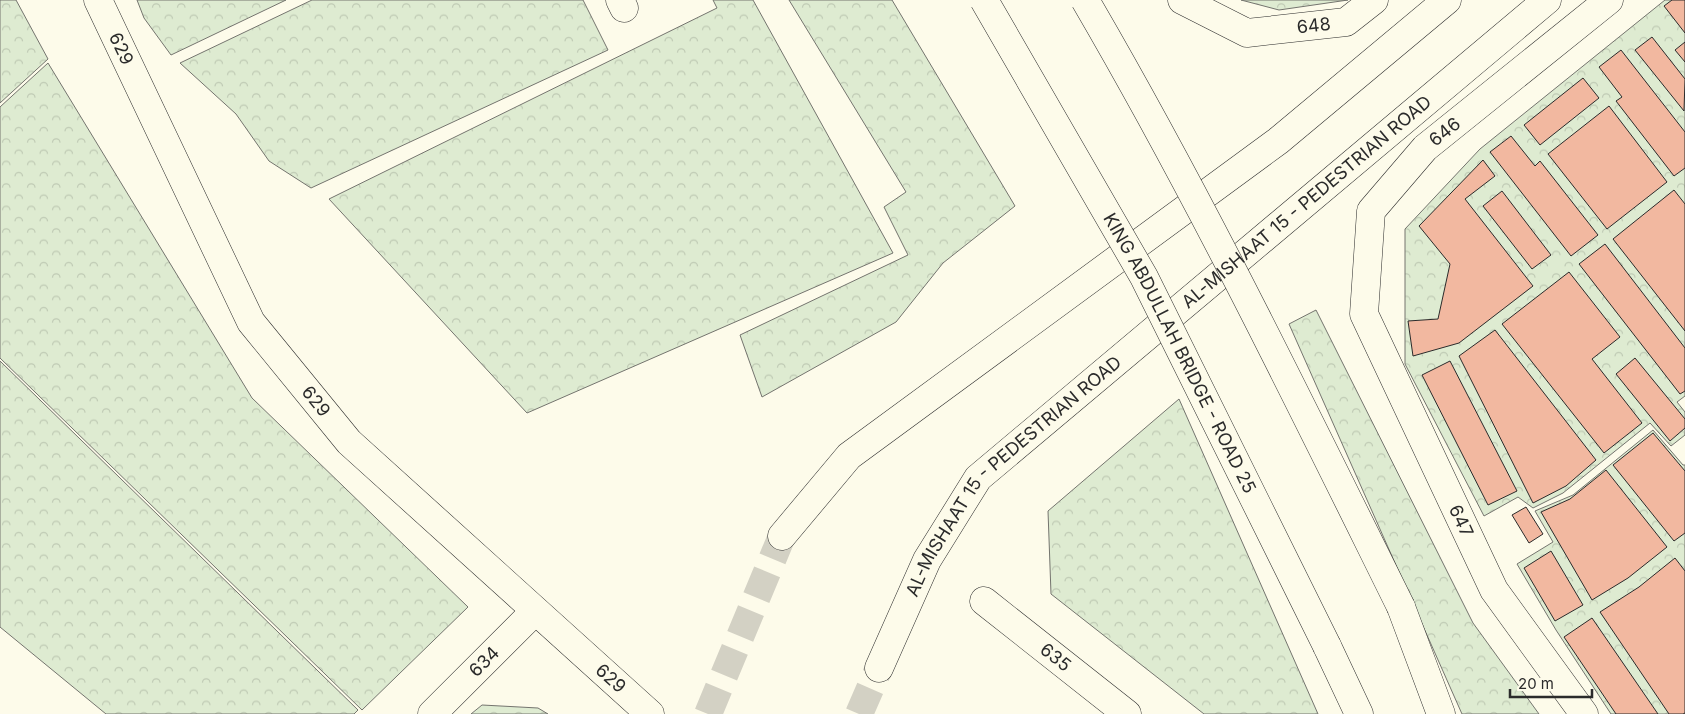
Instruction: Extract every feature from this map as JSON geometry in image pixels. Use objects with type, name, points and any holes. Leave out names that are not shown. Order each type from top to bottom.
[{"type":"street","name":"629","points":[[98,0],[251,322],[349,442],[650,714]]},
{"type":"street","name":"KING ABDULLAH BRIDGE - ROAD 25","points":[[984,0],[1144,277],[1359,714]]},
{"type":"street","points":[[1086,0],[1128,74],[1266,334],[1401,607],[1441,714]]},
{"type":"street","name":"648","points":[[1182,0],[1247,33],[1346,22],[1374,0]]},
{"type":"street","points":[[782,536],[849,456],[1278,141],[1447,0]]},
{"type":"street","name":"AL-MISHAAT 15 - PEDESTRIAN ROAD","points":[[878,668],[927,560],[978,478],[1547,0]]},
{"type":"street","name":"646","points":[[1364,314],[1371,211],[1425,148],[1609,0]]},
{"type":"street","name":"647","points":[[1364,314],[1494,590],[1584,714]]},
{"type":"street","name":"635","points":[[984,601],[1127,714]]},
{"type":"street","name":"634","points":[[432,714],[535,611]]},
{"type":"green space","points":[[0,0],[16,0],[48,59],[0,103]]},
{"type":"green space","points":[[137,0],[286,0],[171,55],[144,18]]},
{"type":"green space","points":[[312,0],[583,0],[608,50],[311,188],[269,161],[236,114],[180,63]]},
{"type":"green space","points":[[713,0],[753,0],[893,253],[527,413],[329,199],[717,8]]},
{"type":"green space","points":[[789,0],[892,0],[1015,206],[943,263],[896,322],[762,397],[740,335],[908,255],[884,207],[906,192]]},
{"type":"green space","points":[[1241,0],[1348,0],[1279,10]]},
{"type":"green space","points":[[1665,0],[1685,0],[1685,396],[1677,402],[1685,412],[1685,435],[1671,446],[1650,423],[1563,493],[1533,508],[1518,497],[1484,516],[1405,364],[1405,229],[1480,149]]},
{"type":"green space","points":[[48,63],[252,398],[468,607],[362,710],[0,358],[0,107]]},
{"type":"green space","points":[[1316,310],[1473,623],[1539,714],[1462,714],[1289,324]]},
{"type":"green space","points":[[0,361],[358,710],[354,714],[106,714],[0,627]]},
{"type":"green space","points":[[1179,399],[1318,714],[1204,714],[1051,594],[1048,511]]},
{"type":"green space","points":[[1653,430],[1685,465],[1685,714],[1611,714],[1556,630],[1517,564],[1553,542],[1535,511],[1573,495]]},
{"type":"green space","points":[[482,705],[538,708],[548,714],[471,714]]},
{"type":"building","points":[[1672,0],[1685,0],[1685,33],[1664,6]]},
{"type":"building","points":[[1652,37],[1685,79],[1684,111],[1635,50]]},
{"type":"building","points":[[1685,42],[1685,62],[1675,50]]},
{"type":"building","points":[[1621,50],[1685,132],[1685,168],[1674,176],[1616,101],[1622,97],[1599,67]]},
{"type":"building","points":[[1583,78],[1599,98],[1540,145],[1524,125]]},
{"type":"building","points":[[1609,106],[1667,182],[1607,229],[1548,154]]},
{"type":"building","points":[[1511,136],[1535,166],[1540,161],[1598,235],[1571,256],[1490,152]]},
{"type":"building","points":[[1483,160],[1495,176],[1465,199],[1533,286],[1459,343],[1413,356],[1408,321],[1438,319],[1450,264],[1419,226]]},
{"type":"building","points":[[1674,190],[1685,204],[1685,331],[1613,239]]},
{"type":"building","points":[[1502,191],[1551,255],[1532,269],[1483,206]]},
{"type":"building","points":[[1605,244],[1685,348],[1685,391],[1680,394],[1579,264]]},
{"type":"building","points":[[1569,272],[1620,337],[1592,359],[1642,423],[1604,453],[1502,324]]},
{"type":"building","points":[[1495,330],[1596,460],[1566,486],[1533,503],[1459,356]]},
{"type":"building","points":[[1635,358],[1685,419],[1685,428],[1670,441],[1616,374]]},
{"type":"building","points":[[1450,361],[1517,491],[1488,505],[1422,375]]},
{"type":"building","points":[[1653,433],[1685,471],[1685,533],[1674,541],[1613,465]]},
{"type":"building","points":[[1606,470],[1667,547],[1628,578],[1592,600],[1541,512],[1570,499]]},
{"type":"building","points":[[1526,507],[1543,534],[1529,543],[1512,515]]},
{"type":"building","points":[[1551,551],[1583,605],[1555,621],[1524,568]]},
{"type":"building","points":[[1675,558],[1685,571],[1685,713],[1683,714],[1669,714],[1600,612],[1639,587]]},
{"type":"building","points":[[1592,618],[1658,714],[1616,714],[1564,637]]},
{"type":"tunnel","points":[[708,714],[782,536]]},
{"type":"tunnel","points":[[859,714],[879,668]]}]
